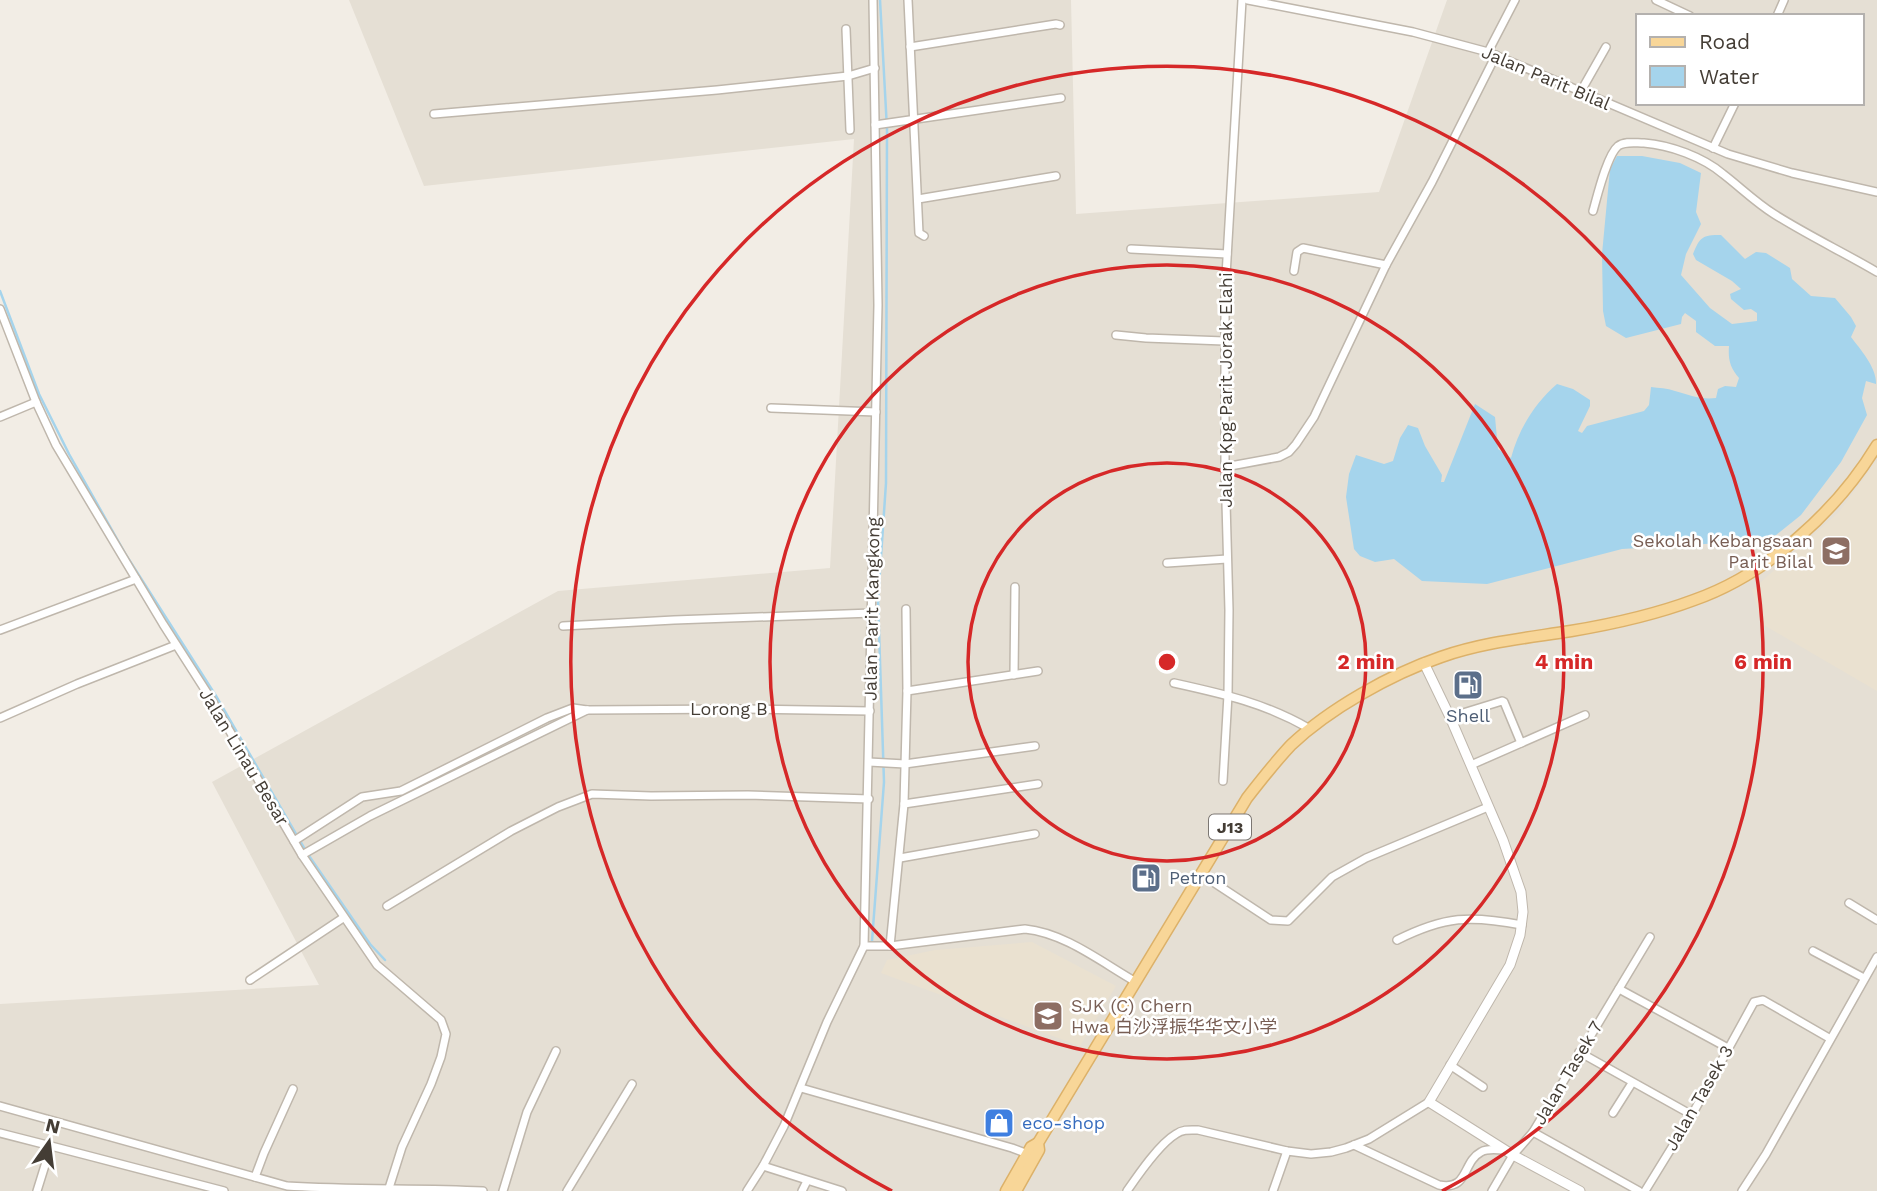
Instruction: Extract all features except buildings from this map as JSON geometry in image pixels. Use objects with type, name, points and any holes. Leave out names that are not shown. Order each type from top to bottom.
[{"type":"main road","name":"J13","points":[[1014,1191],[1031,1155],[1039,1150],[1038,1143],[1247,798],[1291,746],[1310,729],[1342,706],[1424,663],[1482,645],[1647,615],[1697,599],[1746,575],[1815,524],[1855,478],[1877,445]]},
{"type":"street","name":"Jalan Parit Kangkong","points":[[864,946],[869,799],[873,762],[870,711],[878,272],[878,125],[873,0]]},
{"type":"street","points":[[908,0],[919,233],[924,236]]},
{"type":"street","name":"Jalan Kpg Parit Jorak Elahi","points":[[1223,780],[1228,695],[1225,467],[1220,341],[1223,254],[1242,0]]},
{"type":"street","name":"Jalan Parit Bilal","points":[[1248,0],[1413,32],[1488,52],[1713,148],[1792,173],[1877,192]]},
{"type":"street","points":[[1488,52],[1515,0]]},
{"type":"street","points":[[1656,0],[1686,14]]},
{"type":"street","points":[[910,47],[1060,25]]},
{"type":"street","points":[[846,29],[850,130]]},
{"type":"street","points":[[1581,91],[1605,47]]},
{"type":"street","points":[[1225,467],[1279,457],[1289,452],[1314,417],[1386,265],[1432,182],[1496,55]]},
{"type":"street","points":[[434,114],[848,76],[875,68]]},
{"type":"street","points":[[878,125],[1061,98]]},
{"type":"street","points":[[1713,148],[1734,105]]},
{"type":"street","points":[[1593,211],[1610,159],[1617,147],[1627,142],[1648,144],[1685,153],[1707,163],[1773,214],[1877,272]]},
{"type":"street","points":[[918,199],[1056,176]]},
{"type":"street","points":[[1294,271],[1297,252],[1303,248],[1386,265]]},
{"type":"street","points":[[1130,249],[1223,254]]},
{"type":"street","name":"Jalan Linau Besar","points":[[0,309],[36,402],[57,445],[176,645],[300,837],[305,854],[343,918],[377,965],[441,1020],[446,1034],[441,1057],[402,1147],[389,1188]]},
{"type":"street","points":[[1116,335],[1220,341]]},
{"type":"street","points":[[0,417],[36,402]]},
{"type":"street","points":[[771,408],[876,412]]},
{"type":"street","points":[[1167,563],[1227,559]]},
{"type":"street","points":[[0,630],[136,579]]},
{"type":"street","points":[[1014,675],[1015,587]]},
{"type":"street","points":[[890,946],[904,804],[907,691],[905,609]]},
{"type":"street","points":[[563,626],[872,613]]},
{"type":"street","points":[[0,718],[176,645]]},
{"type":"street","points":[[1127,1191],[1168,1140],[1186,1130],[1198,1130],[1311,1154],[1331,1152],[1369,1139],[1429,1102],[1510,965],[1522,925],[1521,892],[1503,840],[1424,663]]},
{"type":"street","points":[[907,691],[1038,671]]},
{"type":"street","points":[[1174,683],[1256,703],[1310,729]]},
{"type":"street","points":[[1450,717],[1502,701],[1521,743]]},
{"type":"street","name":"Lorong B","points":[[300,837],[362,797],[401,790],[547,718],[573,708],[870,711]]},
{"type":"street","points":[[305,854],[370,816],[587,710]]},
{"type":"street","points":[[1471,765],[1585,715]]},
{"type":"street","points":[[547,718],[552,726]]},
{"type":"street","points":[[873,762],[905,764],[1035,746]]},
{"type":"street","points":[[904,804],[1038,784]]},
{"type":"street","points":[[387,906],[511,831],[558,807],[592,794],[869,799]]},
{"type":"street","points":[[1201,874],[1260,914],[1272,920],[1288,921],[1332,877],[1366,858],[1488,807]]},
{"type":"street","points":[[900,858],[1035,834]]},
{"type":"street","points":[[1849,903],[1877,920]]},
{"type":"street","points":[[250,980],[343,918]]},
{"type":"street","points":[[1397,940],[1423,927],[1460,919],[1491,919],[1522,925]]},
{"type":"street","points":[[747,1191],[784,1126],[827,1022],[864,946],[890,946],[1025,929],[1038,930],[1065,940],[1136,982]]},
{"type":"street","name":"Jalan Tasek 7","points":[[1492,1191],[1509,1152],[1533,1132],[1650,937]]},
{"type":"street","points":[[1814,951],[1864,978]]},
{"type":"street","points":[[1742,1191],[1766,1154],[1877,957]]},
{"type":"street","points":[[1619,989],[1728,1048]]},
{"type":"street","name":"Jalan Tasek 3","points":[[1645,1191],[1692,1115],[1752,1005],[1758,1000],[1763,1000],[1829,1038]]},
{"type":"street","points":[[503,1191],[527,1112],[556,1051]]},
{"type":"street","points":[[1579,1052],[1692,1115]]},
{"type":"street","points":[[1450,1065],[1483,1087]]},
{"type":"street","points":[[1613,1113],[1632,1083]]},
{"type":"street","points":[[567,1191],[632,1084]]},
{"type":"street","points":[[800,1088],[1031,1155]]},
{"type":"street","points":[[255,1177],[293,1089]]},
{"type":"street","points":[[1429,1102],[1509,1152],[1580,1191]]},
{"type":"street","points":[[0,1106],[287,1186],[482,1191]]},
{"type":"street","points":[[1533,1132],[1639,1191]]},
{"type":"street","points":[[0,1133],[224,1191]]},
{"type":"street","points":[[1354,1145],[1448,1187],[1458,1184],[1478,1153],[1488,1150],[1509,1152]]},
{"type":"street","points":[[37,1191],[51,1146]]},
{"type":"street","points":[[1273,1191],[1287,1151]]},
{"type":"street","points":[[763,1166],[842,1191]]},
{"type":"street","points":[[802,1191],[807,1181]]},
{"type":"shaded area","points":[[349,0],[1071,0],[1076,214],[1379,192],[1447,0],[1877,0],[1877,1191],[0,1191],[0,1004],[319,985],[212,782],[558,591],[830,568],[854,139],[424,186]]},
{"type":"shaded area","name":"Sekolah Kebangsaan Parit Bilal","points":[[1877,460],[1877,691],[1762,624],[1752,590],[1839,512]]},
{"type":"shaded area","name":"SJK (C) Chern Hwa 白沙浮振华华文小学","points":[[1032,942],[1116,986],[1080,1046],[881,973],[887,960],[935,950]]},
{"type":"water","points":[[1617,156],[1642,156],[1680,163],[1701,173],[1696,212],[1701,224],[1686,254],[1681,275],[1710,308],[1732,324],[1757,321],[1757,313],[1751,309],[1744,310],[1731,299],[1730,294],[1741,289],[1732,281],[1696,260],[1693,254],[1700,241],[1706,237],[1721,235],[1745,259],[1756,252],[1766,253],[1790,268],[1792,279],[1811,296],[1835,298],[1851,317],[1856,326],[1851,337],[1871,365],[1876,384],[1866,381],[1862,398],[1867,415],[1841,462],[1801,515],[1776,535],[1721,543],[1622,549],[1487,584],[1422,581],[1394,559],[1375,562],[1360,556],[1354,549],[1346,497],[1349,474],[1356,455],[1384,464],[1393,461],[1400,438],[1408,425],[1418,428],[1442,475],[1441,482],[1444,482],[1475,404],[1495,417],[1498,449],[1511,458],[1528,418],[1557,384],[1573,389],[1590,400],[1590,406],[1578,431],[1582,433],[1587,426],[1644,411],[1649,405],[1651,387],[1700,398],[1716,398],[1718,389],[1725,386],[1736,387],[1739,378],[1730,363],[1729,346],[1715,346],[1696,332],[1696,321],[1685,313],[1681,324],[1626,338],[1606,326],[1603,311],[1602,254],[1610,169]]},
{"type":"waterway","points":[[872,941],[884,782],[878,600],[886,483],[887,129],[880,0]]},
{"type":"waterway","points":[[0,291],[39,394],[69,454],[126,555],[216,696],[307,853],[370,944],[385,960]]},
{"type":"place","name":"Sekolah Kebangsaan Parit Bilal","points":[[1836,551]]},
{"type":"place","name":"Shell","points":[[1468,685]]},
{"type":"place","name":"Petron","points":[[1146,878]]},
{"type":"place","name":"SJK (C) Chern Hwa 白沙浮振华华文小学","points":[[1048,1016]]},
{"type":"place","name":"eco-shop","points":[[999,1123]]}]
